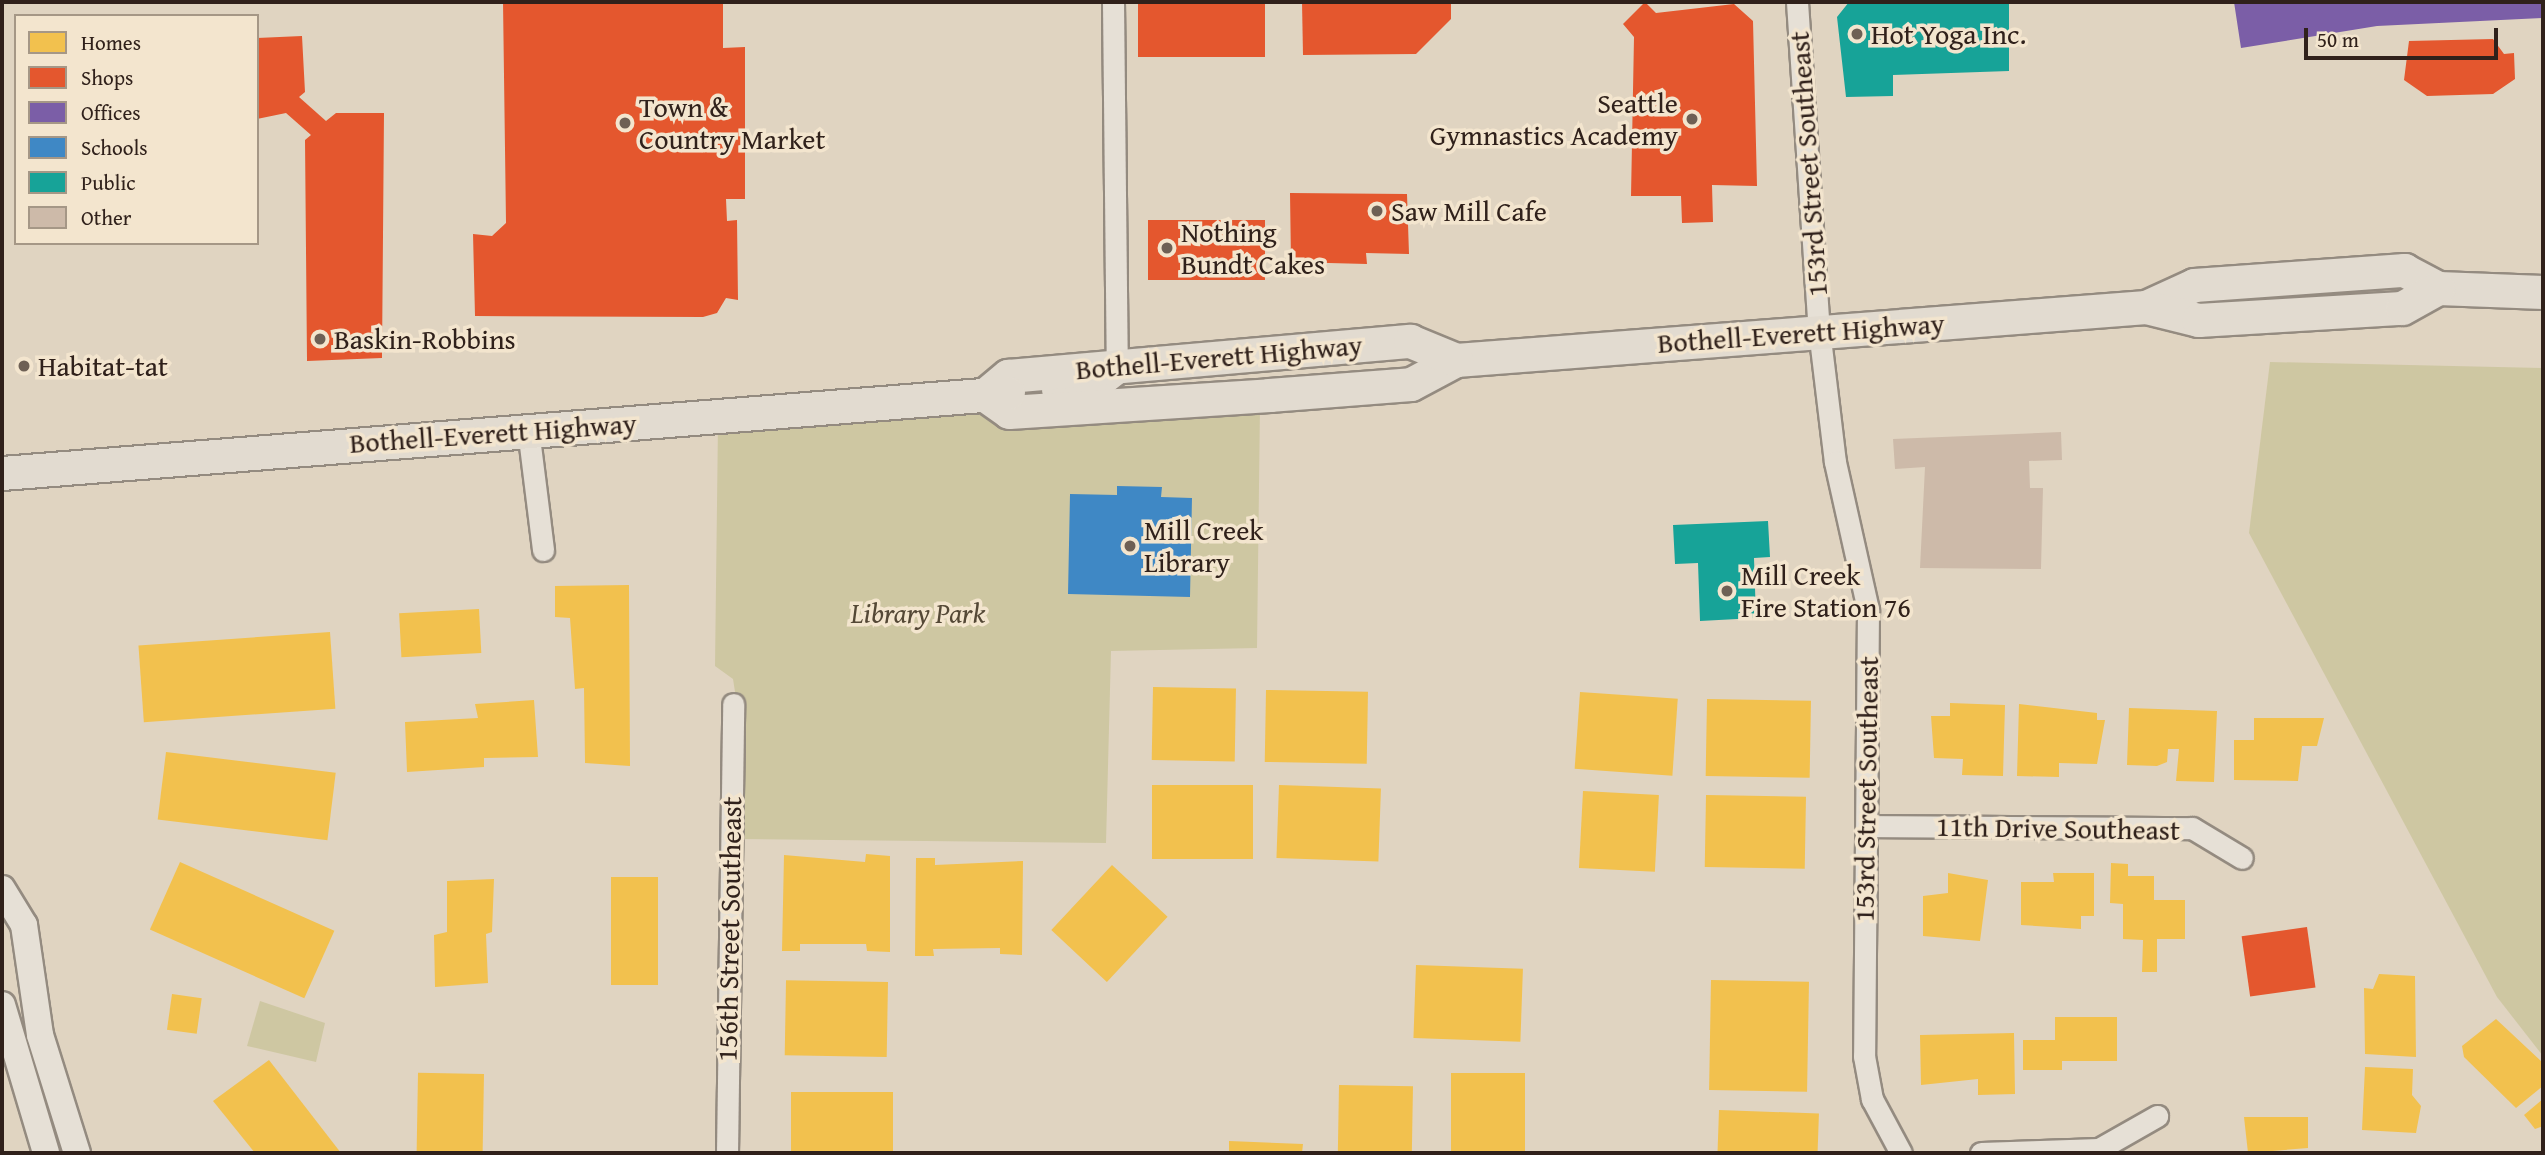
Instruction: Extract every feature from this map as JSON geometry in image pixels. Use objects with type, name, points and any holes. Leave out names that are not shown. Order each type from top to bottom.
[{"type":"main road","name":"Bothell-Everett Highway","points":[[985,396],[1009,412],[1398,385],[1456,360],[1819,330],[2146,307],[2194,285],[2404,270],[2438,288],[2543,292]]},
{"type":"main road","name":"Bothell-Everett Highway","points":[[2,473],[528,429],[985,396],[1008,376],[1410,341],[1456,360]]},
{"type":"street","points":[[1113,2],[1117,366]]},
{"type":"street","name":"153rd Street Southeast","points":[[1797,2],[1819,330],[1835,462],[1868,610],[1864,1056],[1872,1099],[1901,1153]]},
{"type":"street","points":[[528,429],[543,550]]},
{"type":"street","name":"156th Street Southeast","points":[[727,1153],[733,704]]},
{"type":"street","name":"11th Drive Southeast","points":[[1867,826],[2192,828],[2242,858]]},
{"type":"street","points":[[2,889],[23,925],[40,1035],[78,1153]]},
{"type":"street","points":[[2,1006],[46,1153]]},
{"type":"street","points":[[1981,1153],[2099,1149],[2157,1116]]},
{"type":"green space","points":[[2270,362],[2543,368],[2543,1056],[2497,997],[2249,533]]},
{"type":"green space","name":"Library Park","points":[[1260,406],[1257,648],[1111,651],[1106,843],[740,839],[738,711],[733,679],[715,666],[718,423],[979,412],[1017,424]]},
{"type":"green space","points":[[260,1001],[325,1023],[316,1062],[247,1046]]},
{"type":"building: Homes","points":[[629,585],[630,766],[585,763],[584,688],[575,689],[570,618],[555,617],[555,586]]},
{"type":"building: Homes","points":[[479,609],[481,653],[401,657],[399,613]]},
{"type":"building: Homes","points":[[330,632],[335,709],[144,722],[138,645]]},
{"type":"building: Homes","points":[[1153,687],[1236,688],[1235,761],[1152,760]]},
{"type":"building: Homes","points":[[1266,690],[1368,692],[1367,764],[1265,762]]},
{"type":"building: Homes","points":[[1580,692],[1678,699],[1672,776],[1575,769]]},
{"type":"building: Homes","points":[[1707,699],[1811,701],[1810,778],[1706,776]]},
{"type":"building: Homes","points":[[534,700],[538,757],[484,758],[484,767],[407,772],[405,722],[478,718],[475,704]]},
{"type":"building: Homes","points":[[1950,703],[2005,705],[2003,776],[1962,775],[1963,759],[1934,758],[1931,716],[1950,716]]},
{"type":"building: Homes","points":[[2019,704],[2097,713],[2097,720],[2105,720],[2097,764],[2059,763],[2059,777],[2017,776]]},
{"type":"building: Homes","points":[[2129,708],[2217,711],[2214,782],[2176,781],[2179,749],[2168,749],[2167,762],[2157,766],[2127,765]]},
{"type":"building: Homes","points":[[2254,718],[2324,718],[2317,746],[2302,746],[2298,781],[2234,780],[2234,740],[2254,740]]},
{"type":"building: Homes","points":[[166,752],[336,773],[327,840],[158,819]]},
{"type":"building: Homes","points":[[1152,785],[1253,785],[1253,859],[1152,859]]},
{"type":"building: Homes","points":[[1279,785],[1381,789],[1378,862],[1276,858]]},
{"type":"building: Homes","points":[[1583,791],[1659,795],[1655,872],[1579,868]]},
{"type":"building: Homes","points":[[1706,795],[1806,797],[1805,869],[1705,867]]},
{"type":"building: Homes","points":[[866,854],[890,856],[890,952],[867,951],[866,944],[800,944],[800,951],[782,951],[784,855],[865,862]]},
{"type":"building: Homes","points":[[916,858],[935,858],[935,865],[1023,861],[1022,955],[1000,954],[1000,948],[933,949],[934,956],[915,956]]},
{"type":"building: Homes","points":[[180,862],[334,931],[304,998],[150,930]]},
{"type":"building: Homes","points":[[2111,863],[2128,864],[2128,876],[2154,876],[2154,900],[2185,900],[2185,939],[2157,939],[2157,972],[2142,972],[2143,940],[2123,939],[2123,904],[2110,903]]},
{"type":"building: Homes","points":[[1112,865],[1168,917],[1107,982],[1051,930]]},
{"type":"building: Homes","points":[[1948,873],[1988,880],[1980,941],[1923,936],[1923,896],[1948,893]]},
{"type":"building: Homes","points":[[2053,873],[2094,873],[2094,916],[2081,916],[2081,929],[2021,925],[2021,882],[2054,882]]},
{"type":"building: Homes","points":[[611,877],[658,877],[658,985],[611,985]]},
{"type":"building: Homes","points":[[494,879],[492,932],[486,934],[488,983],[435,987],[434,935],[447,932],[447,881]]},
{"type":"building: Homes","points":[[1416,965],[1523,969],[1520,1042],[1413,1038]]},
{"type":"building: Homes","points":[[2379,974],[2415,976],[2416,1057],[2365,1054],[2364,988],[2373,989]]},
{"type":"building: Homes","points":[[786,980],[888,982],[887,1057],[785,1055]]},
{"type":"building: Homes","points":[[1711,980],[1809,982],[1807,1092],[1709,1090]]},
{"type":"building: Homes","points":[[172,994],[202,998],[197,1034],[167,1030]]},
{"type":"building: Homes","points":[[2055,1017],[2117,1017],[2117,1061],[2062,1061],[2062,1070],[2023,1070],[2023,1040],[2055,1040]]},
{"type":"building: Homes","points":[[2496,1019],[2543,1063],[2543,1086],[2516,1108],[2464,1057],[2462,1046]]},
{"type":"building: Homes","points":[[2014,1033],[2015,1094],[1978,1095],[1978,1079],[1921,1085],[1920,1035]]},
{"type":"building: Homes","points":[[269,1060],[341,1153],[255,1153],[213,1101]]},
{"type":"building: Homes","points":[[2365,1067],[2413,1069],[2412,1095],[2421,1106],[2416,1133],[2362,1130]]},
{"type":"building: Homes","points":[[418,1073],[484,1074],[483,1153],[417,1152]]},
{"type":"building: Homes","points":[[1451,1073],[1525,1073],[1525,1153],[1451,1153]]},
{"type":"building: Homes","points":[[1339,1085],[1413,1086],[1412,1153],[1338,1153]]},
{"type":"building: Homes","points":[[791,1092],[893,1092],[893,1153],[791,1153]]},
{"type":"building: Homes","points":[[2543,1099],[2543,1126],[2535,1129],[2524,1115]]},
{"type":"building: Homes","points":[[1719,1110],[1819,1113],[1818,1153],[1717,1153]]},
{"type":"building: Homes","points":[[2244,1117],[2308,1117],[2308,1148],[2248,1153]]},
{"type":"building: Homes","points":[[1229,1141],[1303,1144],[1302,1153],[1229,1153]]},
{"type":"building: Shops","name":"Town & Country Market","points":[[503,2],[723,2],[723,48],[745,47],[745,199],[726,199],[727,221],[737,220],[738,300],[726,298],[717,313],[703,317],[475,316],[473,234],[492,236],[506,223]]},
{"type":"building: Shops","points":[[1138,2],[1265,2],[1265,57],[1138,57]]},
{"type":"building: Shops","points":[[1302,2],[1451,2],[1451,19],[1416,54],[1303,55]]},
{"type":"building: Shops","name":"Seattle Gymnastics Academy","points":[[1645,2],[1656,13],[1734,4],[1753,21],[1757,186],[1712,185],[1713,222],[1682,223],[1681,196],[1631,196],[1634,37],[1623,24]]},
{"type":"building: Shops","points":[[302,36],[305,92],[299,97],[326,121],[336,113],[384,113],[382,358],[307,361],[305,140],[311,135],[286,113],[259,119],[259,38]]},
{"type":"building: Shops","points":[[2493,39],[2504,54],[2514,53],[2515,79],[2493,94],[2427,96],[2404,80],[2409,41]]},
{"type":"building: Shops","points":[[1290,193],[1407,194],[1409,254],[1366,253],[1367,264],[1291,262]]},
{"type":"building: Shops","points":[[1148,220],[1265,220],[1265,280],[1148,280]]},
{"type":"building: Shops","points":[[2307,927],[2315,987],[2250,997],[2242,936]]},
{"type":"building: Offices","points":[[2234,2],[2543,2],[2543,18],[2377,26],[2241,48]]},
{"type":"building: Schools","name":"Mill Creek Library","points":[[1117,486],[1162,487],[1161,497],[1192,498],[1190,597],[1068,594],[1070,494],[1117,495]]},
{"type":"building: Public","points":[[1849,2],[2009,2],[2009,71],[1893,75],[1893,96],[1846,97],[1837,17]]},
{"type":"building: Public","name":"Mill Creek Fire Station 76","points":[[1768,521],[1770,557],[1754,558],[1756,618],[1700,621],[1698,563],[1675,564],[1673,525]]},
{"type":"building: Other","points":[[2061,432],[2062,460],[2029,461],[2030,488],[2043,488],[2041,569],[1920,568],[1925,467],[1895,469],[1893,439]]},
{"type":"place","name":"Hot Yoga Inc.","points":[[1857,34]]},
{"type":"place","name":"Seattle Gymnastics Academy","points":[[1692,119]]},
{"type":"place","name":"Town & Country Market","points":[[625,123]]},
{"type":"place","name":"Saw Mill Cafe","points":[[1377,211]]},
{"type":"place","name":"Nothing Bundt Cakes","points":[[1167,248]]},
{"type":"place","name":"Baskin-Robbins","points":[[320,339]]},
{"type":"place","name":"Habitat-tat","points":[[24,366]]},
{"type":"place","name":"Mill Creek Library","points":[[1130,546]]},
{"type":"place","name":"Mill Creek Fire Station 76","points":[[1727,591]]}]
